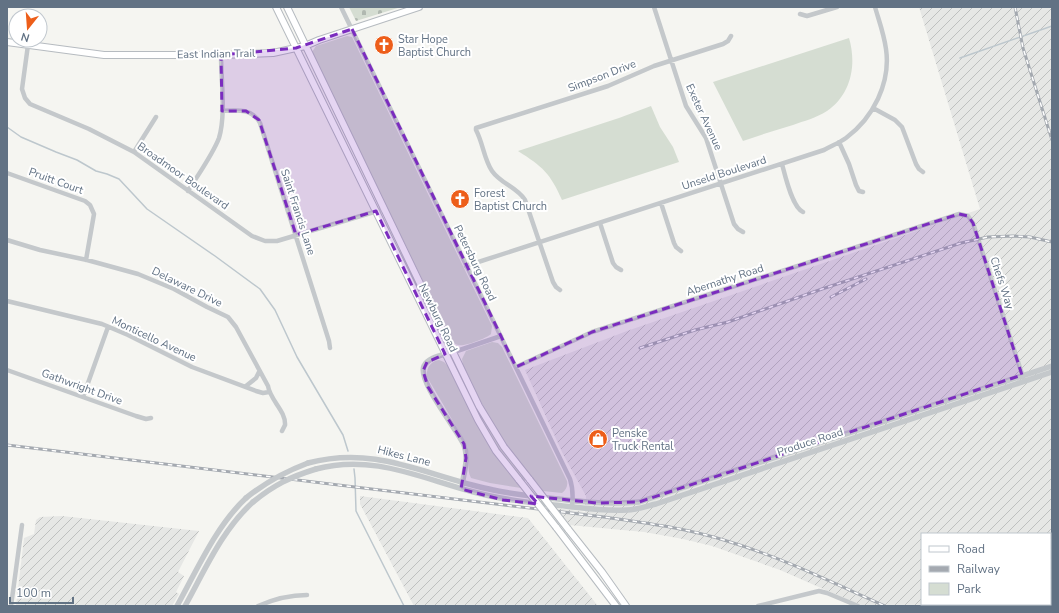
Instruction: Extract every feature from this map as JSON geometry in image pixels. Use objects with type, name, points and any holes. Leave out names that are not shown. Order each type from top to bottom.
[{"type":"main road","name":"Newburg Road","points":[[276,7],[478,420],[496,451],[616,606]]},
{"type":"main road","name":"Newburg Road","points":[[287,7],[479,406],[504,447],[602,572],[626,606]]},
{"type":"main road","name":"East Indian Trail","points":[[48,48],[104,55],[221,55],[273,53],[305,46],[420,7]]},
{"type":"street","name":"Petersburg Road","points":[[341,7],[570,479],[572,485],[572,507]]},
{"type":"street","name":"Exeter Avenue","points":[[654,7],[686,106],[706,138],[734,224],[743,232]]},
{"type":"street","points":[[800,14],[807,16],[837,7]]},
{"type":"street","name":"Unseld Boulevard","points":[[466,266],[782,164],[824,150],[839,142],[856,130],[866,119],[874,108],[884,82],[887,66],[887,54],[884,35],[875,7]]},
{"type":"street","name":"Simpson Drive","points":[[539,242],[525,200],[517,190],[499,178],[492,171],[476,128],[608,86],[649,68],[723,44],[728,41],[731,36]]},
{"type":"street","name":"Broadmoor Boulevard","points":[[28,48],[22,89],[30,104],[89,129],[134,152],[252,236],[260,240],[276,241],[384,209]]},
{"type":"street","points":[[188,191],[217,142],[221,128],[221,55]]},
{"type":"street","points":[[874,108],[895,120],[902,127],[916,164],[919,170],[923,172]]},
{"type":"street","name":"Saint Francis Lane","points":[[222,111],[246,111],[254,115],[259,120],[329,340],[330,348]]},
{"type":"street","points":[[134,152],[156,117]]},
{"type":"street","points":[[839,142],[849,164],[856,185],[859,191],[863,192]]},
{"type":"street","points":[[782,164],[795,205],[802,212]]},
{"type":"street","name":"Pruitt Court","points":[[7,173],[90,204],[94,214],[86,260]]},
{"type":"street","points":[[661,203],[674,243],[681,251]]},
{"type":"street","name":"Chefs Way","points":[[943,218],[962,214],[968,216],[972,220],[1025,382]]},
{"type":"street","name":"Abernathy Road","points":[[516,367],[592,332],[943,218]]},
{"type":"street","points":[[600,223],[613,262],[616,267],[621,270]]},
{"type":"street","name":"Delaware Drive","points":[[7,240],[40,250],[132,272],[158,281],[228,317],[236,327],[285,420],[285,425],[282,431]]},
{"type":"street","points":[[539,242],[553,282],[560,290]]},
{"type":"street","name":"Monticello Avenue","points":[[7,301],[108,327],[128,335],[192,367],[263,393],[269,392]]},
{"type":"street","points":[[83,397],[108,327]]},
{"type":"street","points":[[454,352],[501,336]]},
{"type":"street","points":[[445,354],[427,362],[423,371],[428,387],[464,444],[466,458],[461,489]]},
{"type":"street","name":"Produce Road","points":[[573,501],[618,504],[639,502],[650,499],[1052,366]]},
{"type":"street","name":"Gathwright Drive","points":[[7,370],[142,419],[151,418]]},
{"type":"street","points":[[246,386],[256,378],[259,372]]},
{"type":"street","name":"Produce Road","points":[[572,507],[592,510],[627,510],[656,504],[1052,372]]},
{"type":"street","name":"Hikes Lane","points":[[177,606],[217,534],[234,511],[246,498],[265,483],[279,475],[308,463],[332,458],[371,458],[397,463],[462,482],[506,492],[573,501]]},
{"type":"street","name":"Hikes Lane","points":[[185,606],[224,536],[239,516],[253,502],[280,483],[297,475],[316,469],[334,465],[374,465],[402,471],[503,500],[572,507]]},
{"type":"street","points":[[11,606],[22,526]]},
{"type":"street","points":[[758,606],[819,591],[827,592],[858,606]]},
{"type":"street","points":[[258,606],[284,596],[297,594],[307,595]]},
{"type":"street","points":[[844,606],[849,602]]},
{"type":"highlighted area","points":[[352,29],[516,367],[592,332],[959,214],[968,216],[973,223],[1022,375],[639,502],[597,503],[531,496],[538,504],[503,500],[461,489],[466,458],[464,444],[428,387],[423,371],[427,362],[445,354],[376,211],[296,235],[259,120],[246,111],[222,111],[221,55],[296,48]]},
{"type":"shaded area","points":[[919,7],[1052,7],[1052,606],[862,606],[780,570],[712,546],[644,532],[569,525],[556,508],[585,512],[586,496],[562,452],[525,370],[627,331],[980,209]]},
{"type":"shaded area","points":[[360,496],[528,518],[598,606],[414,606],[360,504]]},
{"type":"shaded area","points":[[62,516],[199,531],[178,572],[184,576],[176,592],[179,594],[172,606],[16,606],[24,538],[34,534],[36,520],[40,517]]},
{"type":"green space","points":[[349,7],[401,7],[356,21]]},
{"type":"green space","points":[[347,36],[352,37],[492,326],[491,334],[489,336],[461,345],[456,344],[451,339],[312,52],[316,46]]},
{"type":"green space","points":[[849,38],[852,59],[850,79],[842,97],[835,104],[827,111],[814,117],[743,141],[713,82]]},
{"type":"green space","points":[[651,106],[660,127],[673,147],[679,162],[562,200],[554,183],[545,171],[518,151],[619,118]]},
{"type":"green space","points":[[492,342],[498,343],[502,347],[567,481],[565,491],[562,493],[543,491],[510,450],[490,419],[463,365],[462,359],[466,351]]},
{"type":"green space","points":[[439,360],[444,362],[449,367],[469,408],[498,459],[521,488],[471,478],[467,445],[427,377],[429,366],[433,362]]},
{"type":"green space","points":[[457,363],[506,454],[525,479],[525,482],[493,441],[477,413],[453,365]]},
{"type":"waterway","points":[[960,58],[1052,26]]},
{"type":"waterway","points":[[7,127],[21,137],[77,160],[96,171],[119,179],[147,209],[260,289],[275,310],[297,357],[343,435],[348,451]]},
{"type":"waterway","points":[[354,469],[356,511],[404,606]]},
{"type":"railway","points":[[1015,7],[1023,48],[1052,140]]},
{"type":"railway","points":[[640,348],[695,330],[728,322],[961,243],[988,237],[1013,236],[1030,237],[1052,242]]},
{"type":"railway","points":[[831,297],[866,279]]},
{"type":"railway","points":[[7,445],[604,517],[666,526],[712,536],[747,547],[807,571],[885,606]]},
{"type":"place","name":"Star Hope Baptist Church","points":[[384,45]]},
{"type":"place","name":"Forest Baptist Church","points":[[460,199]]},
{"type":"place","name":"Penske Truck Rental","points":[[598,439]]}]
